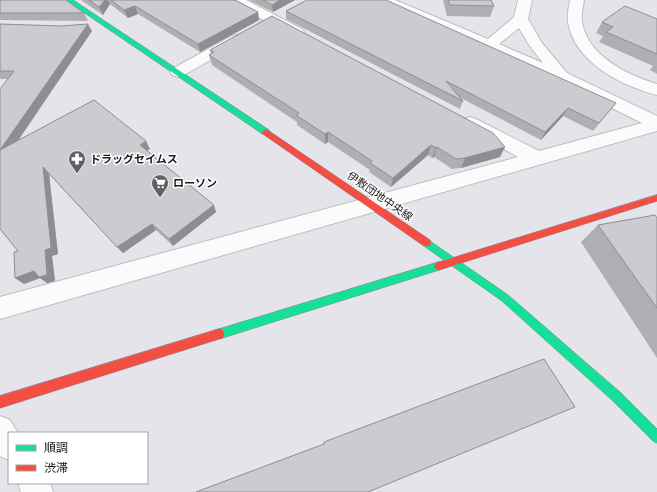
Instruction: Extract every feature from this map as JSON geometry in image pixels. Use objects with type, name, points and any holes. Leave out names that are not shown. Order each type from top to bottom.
[{"type":"street","name":"伊敷団地中央線","points":[[69,0],[372,204],[505,298],[617,397],[657,437]]},
{"type":"street","points":[[236,0],[267,22],[307,37]]},
{"type":"street","points":[[384,0],[562,77],[657,124]]},
{"type":"street","points":[[490,45],[521,19],[525,0]]},
{"type":"street","points":[[577,0],[575,21],[578,35],[584,44],[596,57],[616,72],[657,90]]},
{"type":"street","points":[[521,19],[536,45],[562,77]]},
{"type":"street","points":[[178,72],[267,22]]},
{"type":"street","points":[[91,26],[105,24]]},
{"type":"street","points":[[454,115],[538,159]]},
{"type":"street","points":[[0,308],[538,159],[657,124]]},
{"type":"street","points":[[0,402],[657,198]]},
{"type":"street","points":[[0,430],[8,443]]},
{"type":"building","points":[[0,0],[66,0],[84,13],[0,13]]},
{"type":"building","points":[[89,0],[105,0],[99,7]]},
{"type":"building","points":[[111,0],[235,0],[258,12],[198,44],[135,6],[124,10]]},
{"type":"building","points":[[263,0],[280,0],[272,5]]},
{"type":"building","points":[[307,0],[386,0],[616,103],[599,123],[568,108],[545,132],[446,81],[463,101],[286,11]]},
{"type":"building","points":[[448,0],[491,0],[494,6],[450,5]]},
{"type":"building","points":[[625,6],[657,19],[657,54],[606,32],[613,27],[602,22]]},
{"type":"building","points":[[272,16],[493,133],[505,147],[456,159],[431,145],[393,178],[370,163],[372,161],[328,132],[325,134],[296,115],[299,113],[209,55],[214,52],[210,50]]},
{"type":"building","points":[[0,24],[61,26],[88,24],[0,150],[0,89],[14,71],[0,71]]},
{"type":"building","points":[[94,100],[146,141],[140,145],[214,205],[169,239],[152,224],[117,247],[43,167],[51,248],[45,250],[47,275],[39,277],[34,271],[15,278],[14,252],[18,251],[0,229],[0,150]]},
{"type":"building","points":[[655,215],[657,218],[657,308],[598,225]]},
{"type":"building","points":[[544,359],[575,407],[368,492],[196,492],[324,444],[324,442]]},
{"type":"traffic: fast","points":[[69,0],[266,132]]},
{"type":"traffic: fast","points":[[427,243],[505,298],[617,397],[657,437]]},
{"type":"traffic: fast","points":[[219,334],[439,266]]},
{"type":"traffic: jam","points":[[266,132],[427,243]]},
{"type":"traffic: jam","points":[[439,266],[657,198]]},
{"type":"traffic: jam","points":[[0,402],[219,334]]},
{"type":"place","name":"ドラッグセイムス","points":[[77,174]]},
{"type":"place","name":"ローソン","points":[[160,198]]}]
